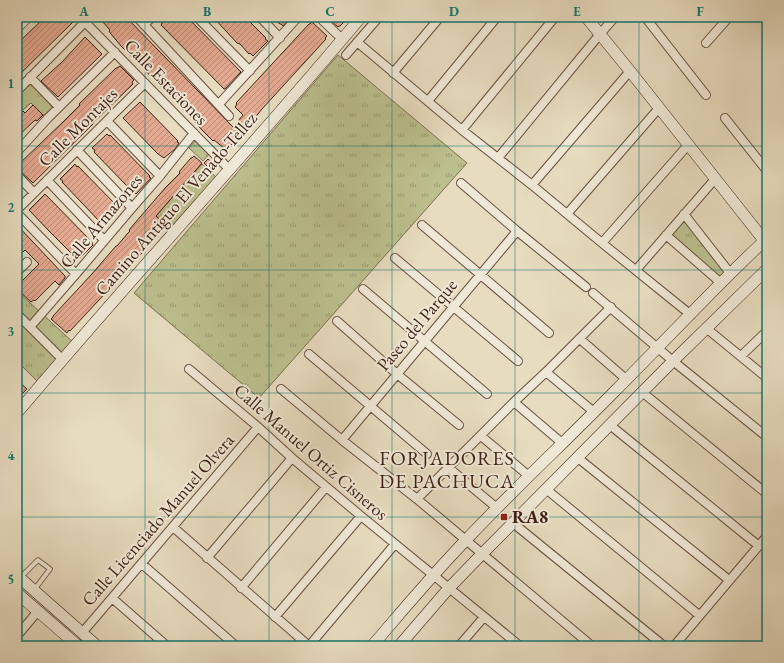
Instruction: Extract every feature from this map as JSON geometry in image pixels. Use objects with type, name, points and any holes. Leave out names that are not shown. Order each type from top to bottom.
[{"type":"street","points":[[17,27],[27,17]]},
{"type":"street","points":[[137,17],[230,116]]},
{"type":"street","points":[[144,25],[152,17]]},
{"type":"street","points":[[197,17],[250,71]]},
{"type":"street","points":[[260,17],[280,38]]},
{"type":"street","points":[[219,104],[298,17]]},
{"type":"street","points":[[319,17],[342,40]]},
{"type":"street","name":"Camino Antiguo El Venado-Tellez","points":[[17,412],[361,17]]},
{"type":"street","points":[[346,56],[379,17]]},
{"type":"street","points":[[393,73],[440,17]]},
{"type":"street","points":[[428,102],[497,17]]},
{"type":"street","points":[[462,130],[555,17]]},
{"type":"street","points":[[372,646],[465,540],[627,380],[730,273],[766,241],[586,17]]},
{"type":"street","points":[[498,158],[615,17]]},
{"type":"street","points":[[645,17],[706,95]]},
{"type":"street","points":[[706,43],[728,17]]},
{"type":"street","points":[[17,91],[85,19]]},
{"type":"street","name":"Calle Estaciones","points":[[85,19],[115,52],[229,169]]},
{"type":"street","points":[[357,42],[462,130],[532,185],[690,315]]},
{"type":"street","points":[[17,152],[48,118],[115,52]]},
{"type":"street","points":[[532,185],[630,71]]},
{"type":"street","points":[[30,77],[59,107]]},
{"type":"street","name":"Calle Montajes","points":[[17,211],[34,192],[145,83]]},
{"type":"street","points":[[567,214],[659,108]]},
{"type":"street","points":[[725,118],[767,171]]},
{"type":"street","points":[[107,121],[160,176]]},
{"type":"street","name":"Calle Armazones","points":[[30,327],[160,176],[194,133]]},
{"type":"street","points":[[602,243],[688,145]]},
{"type":"street","points":[[77,150],[132,208]]},
{"type":"street","points":[[17,175],[34,192]]},
{"type":"street","points":[[636,270],[715,179]]},
{"type":"street","points":[[47,180],[104,240]]},
{"type":"street","points":[[461,183],[586,287]]},
{"type":"street","points":[[17,211],[76,274]]},
{"type":"street","points":[[684,214],[730,273]]},
{"type":"street","points":[[422,225],[549,333]]},
{"type":"street","name":"Paseo del Parque","points":[[342,440],[424,340],[517,231]]},
{"type":"street","points":[[666,235],[721,283]]},
{"type":"street","points":[[395,258],[518,361]]},
{"type":"street","points":[[17,272],[27,262]]},
{"type":"street","points":[[399,646],[482,554],[706,328],[767,269]]},
{"type":"street","points":[[363,289],[488,394]]},
{"type":"street","points":[[593,293],[657,348],[767,437]]},
{"type":"street","points":[[417,499],[611,307]]},
{"type":"street","points":[[17,314],[63,360]]},
{"type":"street","points":[[337,321],[458,425]]},
{"type":"street","points":[[706,328],[767,378]]},
{"type":"street","points":[[741,356],[767,330]]},
{"type":"street","points":[[580,339],[627,380]]},
{"type":"street","points":[[309,354],[427,454]]},
{"type":"street","name":"Calle Manuel Ortiz Cisneros","points":[[189,369],[360,516],[520,646]]},
{"type":"street","points":[[546,372],[594,412]]},
{"type":"street","points":[[281,389],[342,440],[417,499],[592,646]]},
{"type":"street","points":[[642,392],[767,494]]},
{"type":"street","points":[[514,402],[562,443]]},
{"type":"street","points":[[610,425],[759,546]]},
{"type":"street","name":"Calle Licenciado Manuel Olvera","points":[[82,633],[258,427]]},
{"type":"street","points":[[481,436],[529,476]]},
{"type":"street","points":[[207,558],[292,458]]},
{"type":"street","points":[[578,458],[729,580]]},
{"type":"street","points":[[448,468],[497,508]]},
{"type":"street","points":[[241,588],[326,487]]},
{"type":"street","points":[[546,489],[699,615]]},
{"type":"street","points":[[275,617],[360,516]]},
{"type":"street","points":[[513,523],[664,646]]},
{"type":"street","points":[[173,527],[309,646],[395,544]]},
{"type":"street","points":[[674,646],[767,536]]},
{"type":"street","points":[[142,564],[236,646]]},
{"type":"street","points":[[18,576],[82,633],[93,645]]},
{"type":"street","points":[[17,593],[78,646]]},
{"type":"street","points":[[112,598],[167,646]]},
{"type":"street","points":[[17,636],[38,611]]},
{"type":"street","points":[[459,646],[484,617]]},
{"type":"lane","points":[[18,576],[38,560],[50,569],[34,590]]},
{"type":"green space","points":[[338,55],[467,163],[259,398],[134,293]]},
{"type":"green space","points":[[30,79],[57,107],[46,118],[31,103],[23,110],[17,103],[17,94]]},
{"type":"green space","points":[[196,140],[210,153],[203,161],[189,148]]},
{"type":"green space","points":[[202,164],[219,180],[173,230],[156,216]]},
{"type":"green space","points":[[685,216],[728,272],[720,281],[671,235]]},
{"type":"green space","points":[[17,291],[75,344],[40,384],[17,361]]},
{"type":"building","points":[[45,17],[75,17],[75,19],[17,77],[17,44]]},
{"type":"building","points":[[103,17],[126,17],[233,127],[243,115],[235,107],[237,104],[236,103],[309,24],[312,22],[327,36],[325,38],[326,39],[262,109],[245,130],[228,148],[227,147],[225,149],[214,140],[213,141],[121,46],[102,21],[104,19]]},
{"type":"building","points":[[164,17],[187,17],[241,72],[224,89],[161,25],[162,23],[160,21]]},
{"type":"building","points":[[213,17],[245,17],[268,41],[253,56],[237,43]]},
{"type":"building","points":[[279,17],[291,17],[283,26],[276,21]]},
{"type":"building","points":[[327,17],[349,17],[338,27]]},
{"type":"building","points":[[85,37],[102,54],[58,97],[41,81],[62,62]]},
{"type":"building","points":[[120,66],[134,80],[132,82],[133,84],[33,183],[17,168],[17,166],[116,68]]},
{"type":"building","points":[[140,102],[179,143],[175,149],[164,158],[158,154],[123,118]]},
{"type":"building","points":[[17,105],[25,113],[33,105],[43,115],[37,121],[35,120],[17,137]]},
{"type":"building","points":[[107,134],[112,137],[151,178],[136,194],[94,152],[95,150],[92,148]]},
{"type":"building","points":[[194,156],[202,163],[156,216],[165,224],[144,248],[142,251],[143,252],[67,333],[51,319],[53,316],[117,246],[130,231],[129,230]]},
{"type":"building","points":[[208,159],[215,165],[211,170],[204,163]]},
{"type":"building","points":[[75,164],[120,210],[104,224],[102,222],[101,223],[60,179]]},
{"type":"building","points":[[45,194],[92,242],[93,245],[78,260],[29,210]]},
{"type":"building","points":[[17,225],[65,276],[59,285],[55,281],[35,301],[34,300],[31,302],[17,289],[17,287],[39,264],[25,250],[17,258]]},
{"type":"building","points":[[17,380],[27,389],[22,394],[17,388]]},
{"type":"waterway","points":[[17,586],[70,632]]},
{"type":"waterway","points":[[80,640],[86,646]]},
{"type":"place","name":"RA8","points":[[504,517]]},
{"type":"district","name":"FORJADORES DE PACHUCA","points":[[447,470]]}]
